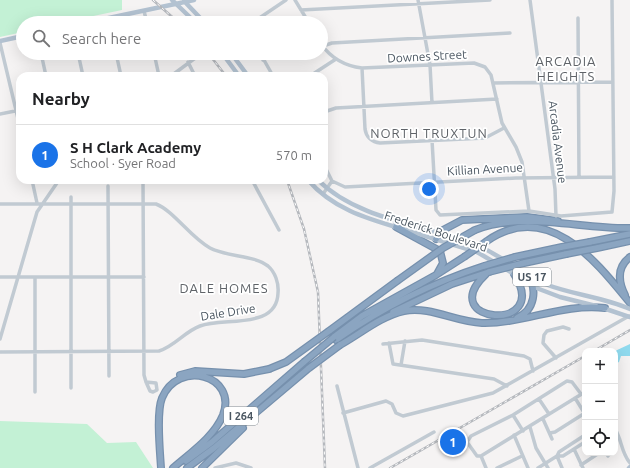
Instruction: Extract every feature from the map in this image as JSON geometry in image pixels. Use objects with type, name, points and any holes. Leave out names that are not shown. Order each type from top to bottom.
[{"type":"highway","points":[[436,240],[440,233],[462,220],[483,218],[543,218],[581,226]]},
{"type":"highway","points":[[159,468],[159,402],[163,390],[168,383],[175,378],[189,372],[244,374],[269,369],[286,362],[444,248],[475,230],[490,225],[514,222],[630,228]]},
{"type":"highway","points":[[396,227],[440,251],[443,263],[436,275]]},
{"type":"highway","points":[[335,338],[376,308],[436,275],[487,241],[503,232],[517,228],[537,228],[556,232],[572,241],[629,303]]},
{"type":"highway","name":"I 264","points":[[174,468],[212,442],[304,362],[335,338],[398,301],[436,284],[484,266],[515,257],[630,234]]},
{"type":"highway","name":"I 264","points":[[187,468],[214,448],[309,368],[340,345],[381,318],[416,300],[452,284],[489,272],[566,254],[630,242]]},
{"type":"highway","points":[[629,303],[622,289],[620,276],[623,264],[630,257]]},
{"type":"highway","points":[[489,272],[475,286],[472,293],[473,300],[480,311],[496,316],[511,312],[518,306],[521,300],[521,287],[514,274]]},
{"type":"highway","points":[[503,322],[521,316],[529,309],[533,297],[533,286],[527,274]]},
{"type":"highway","points":[[340,345],[390,316],[410,310],[431,311],[475,323],[503,322],[574,308],[605,308]]},
{"type":"highway","points":[[202,468],[309,368]]},
{"type":"highway","points":[[159,402],[167,390],[175,382],[184,377],[194,375],[204,376],[213,380],[222,391],[224,400],[223,414],[218,423],[204,440],[174,468]]},
{"type":"main road","points":[[172,0],[189,16]]},
{"type":"main road","points":[[126,16],[183,1],[194,0]]},
{"type":"main road","points":[[183,1],[198,16]]},
{"type":"main road","points":[[0,42],[16,38]]},
{"type":"main road","points":[[227,60],[236,72]]},
{"type":"main road","points":[[236,60],[245,72]]},
{"type":"main road","name":"Frederick Boulevard","points":[[312,184],[323,194],[355,214],[477,252],[533,286],[560,297],[630,316]]},
{"type":"main road","name":"Frederick Boulevard","points":[[322,184],[327,189],[357,207],[491,251],[527,274],[561,290],[613,303],[630,309]]},
{"type":"street","points":[[262,16],[286,0]]},
{"type":"street","points":[[295,0],[304,16]]},
{"type":"street","points":[[300,10],[419,2],[490,0]]},
{"type":"street","name":"Arcadia Avenue","points":[[530,0],[553,177],[556,216]]},
{"type":"street","points":[[432,140],[436,209],[438,214],[442,216],[529,211],[556,216],[611,213],[614,209],[612,0]]},
{"type":"street","points":[[419,2],[430,65],[432,103]]},
{"type":"street","points":[[144,11],[145,16]]},
{"type":"street","points":[[578,18],[579,177]]},
{"type":"street","points":[[328,44],[510,33]]},
{"type":"street","points":[[0,42],[16,102]]},
{"type":"street","name":"Downes Street","points":[[328,51],[336,59],[351,66],[362,68],[479,64],[490,72],[504,128],[519,155],[525,178],[529,211]]},
{"type":"street","points":[[316,72],[336,59]]},
{"type":"street","points":[[42,60],[45,72]]},
{"type":"street","points":[[80,60],[82,72]]},
{"type":"street","points":[[118,60],[120,72]]},
{"type":"street","points":[[156,60],[158,72]]},
{"type":"street","points":[[176,72],[191,60]]},
{"type":"street","points":[[263,60],[270,72]]},
{"type":"street","points":[[188,62],[193,72]]},
{"type":"street","points":[[362,68],[365,132],[374,142],[380,143],[485,138],[504,128]]},
{"type":"street","points":[[493,83],[612,82]]},
{"type":"street","points":[[328,111],[336,108],[364,106],[497,99]]},
{"type":"street","points":[[0,114],[16,110]]},
{"type":"street","points":[[323,194],[333,182],[328,173]]},
{"type":"street","name":"Killian Avenue","points":[[333,182],[345,187],[525,178],[614,177]]},
{"type":"street","points":[[33,184],[37,203]]},
{"type":"street","points":[[0,339],[34,222],[42,203],[56,184]]},
{"type":"street","points":[[144,184],[144,375],[146,382]]},
{"type":"street","points":[[254,184],[279,230]]},
{"type":"street","points":[[108,186],[109,376]]},
{"type":"street","points":[[71,197],[71,388]]},
{"type":"street","name":"Dale Drive","points":[[0,204],[156,204],[163,208],[192,236],[212,249],[263,263],[275,276],[278,291],[276,306],[264,316],[203,325],[191,330],[167,348],[159,351],[0,352]]},
{"type":"street","points":[[0,278],[144,278]]},
{"type":"street","points":[[35,278],[35,392]]},
{"type":"street","points":[[343,413],[386,401],[392,404],[396,413],[403,416],[488,395],[507,386],[630,316]]},
{"type":"street","points":[[556,358],[543,343],[544,335],[547,331],[563,326],[569,329]]},
{"type":"street","points":[[383,344],[405,341],[430,341],[526,356],[531,361],[533,371]]},
{"type":"street","points":[[401,365],[405,341]]},
{"type":"street","points":[[389,343],[393,364],[494,379],[507,386]]},
{"type":"street","points":[[569,381],[572,382],[580,394],[543,419],[481,456],[477,456],[467,442],[468,439],[513,415],[569,381]]},
{"type":"street","points":[[337,386],[358,468]]},
{"type":"street","points":[[575,398],[582,408]]},
{"type":"street","points":[[539,399],[550,414]]},
{"type":"street","points":[[513,415],[523,431]]},
{"type":"street","points":[[550,433],[555,432],[582,415]]},
{"type":"street","points":[[543,419],[552,439]]},
{"type":"street","points":[[530,427],[536,448],[548,468]]},
{"type":"street","points":[[370,468],[434,432]]},
{"type":"street","points":[[618,434],[623,453],[630,463]]},
{"type":"street","points":[[514,435],[521,448],[522,456],[528,468]]},
{"type":"street","points":[[538,468],[582,437]]},
{"type":"street","points":[[557,456],[563,456],[582,444]]},
{"type":"street","points":[[574,449],[582,466],[595,456]]},
{"type":"street","points":[[481,456],[486,468]]},
{"type":"street","points":[[497,468],[522,456]]},
{"type":"street","points":[[557,456],[562,468]]},
{"type":"street","points":[[215,468],[236,463],[251,468]]},
{"type":"green space","points":[[0,0],[122,0],[122,10],[93,16],[16,16],[16,34],[0,37]]},
{"type":"green space","points":[[0,421],[87,424],[107,443],[136,442],[153,468],[0,468]]},
{"type":"water","points":[[630,344],[630,356],[621,356],[618,362],[618,350]]},
{"type":"railway","points":[[153,0],[171,16]]},
{"type":"railway","points":[[213,60],[223,72]]},
{"type":"railway","points":[[288,184],[304,229],[318,292],[325,468]]},
{"type":"railway","points":[[599,348],[630,330]]},
{"type":"railway","points":[[390,468],[582,358]]},
{"type":"place","name":"S H Clark Academy","points":[[453,442]]},
{"type":"district","name":"ARCADIA HEIGHTS","points":[[566,68]]},
{"type":"district","name":"NORTH TRUXTUN","points":[[429,133]]},
{"type":"district","name":"DALE HOMES","points":[[224,288]]}]
